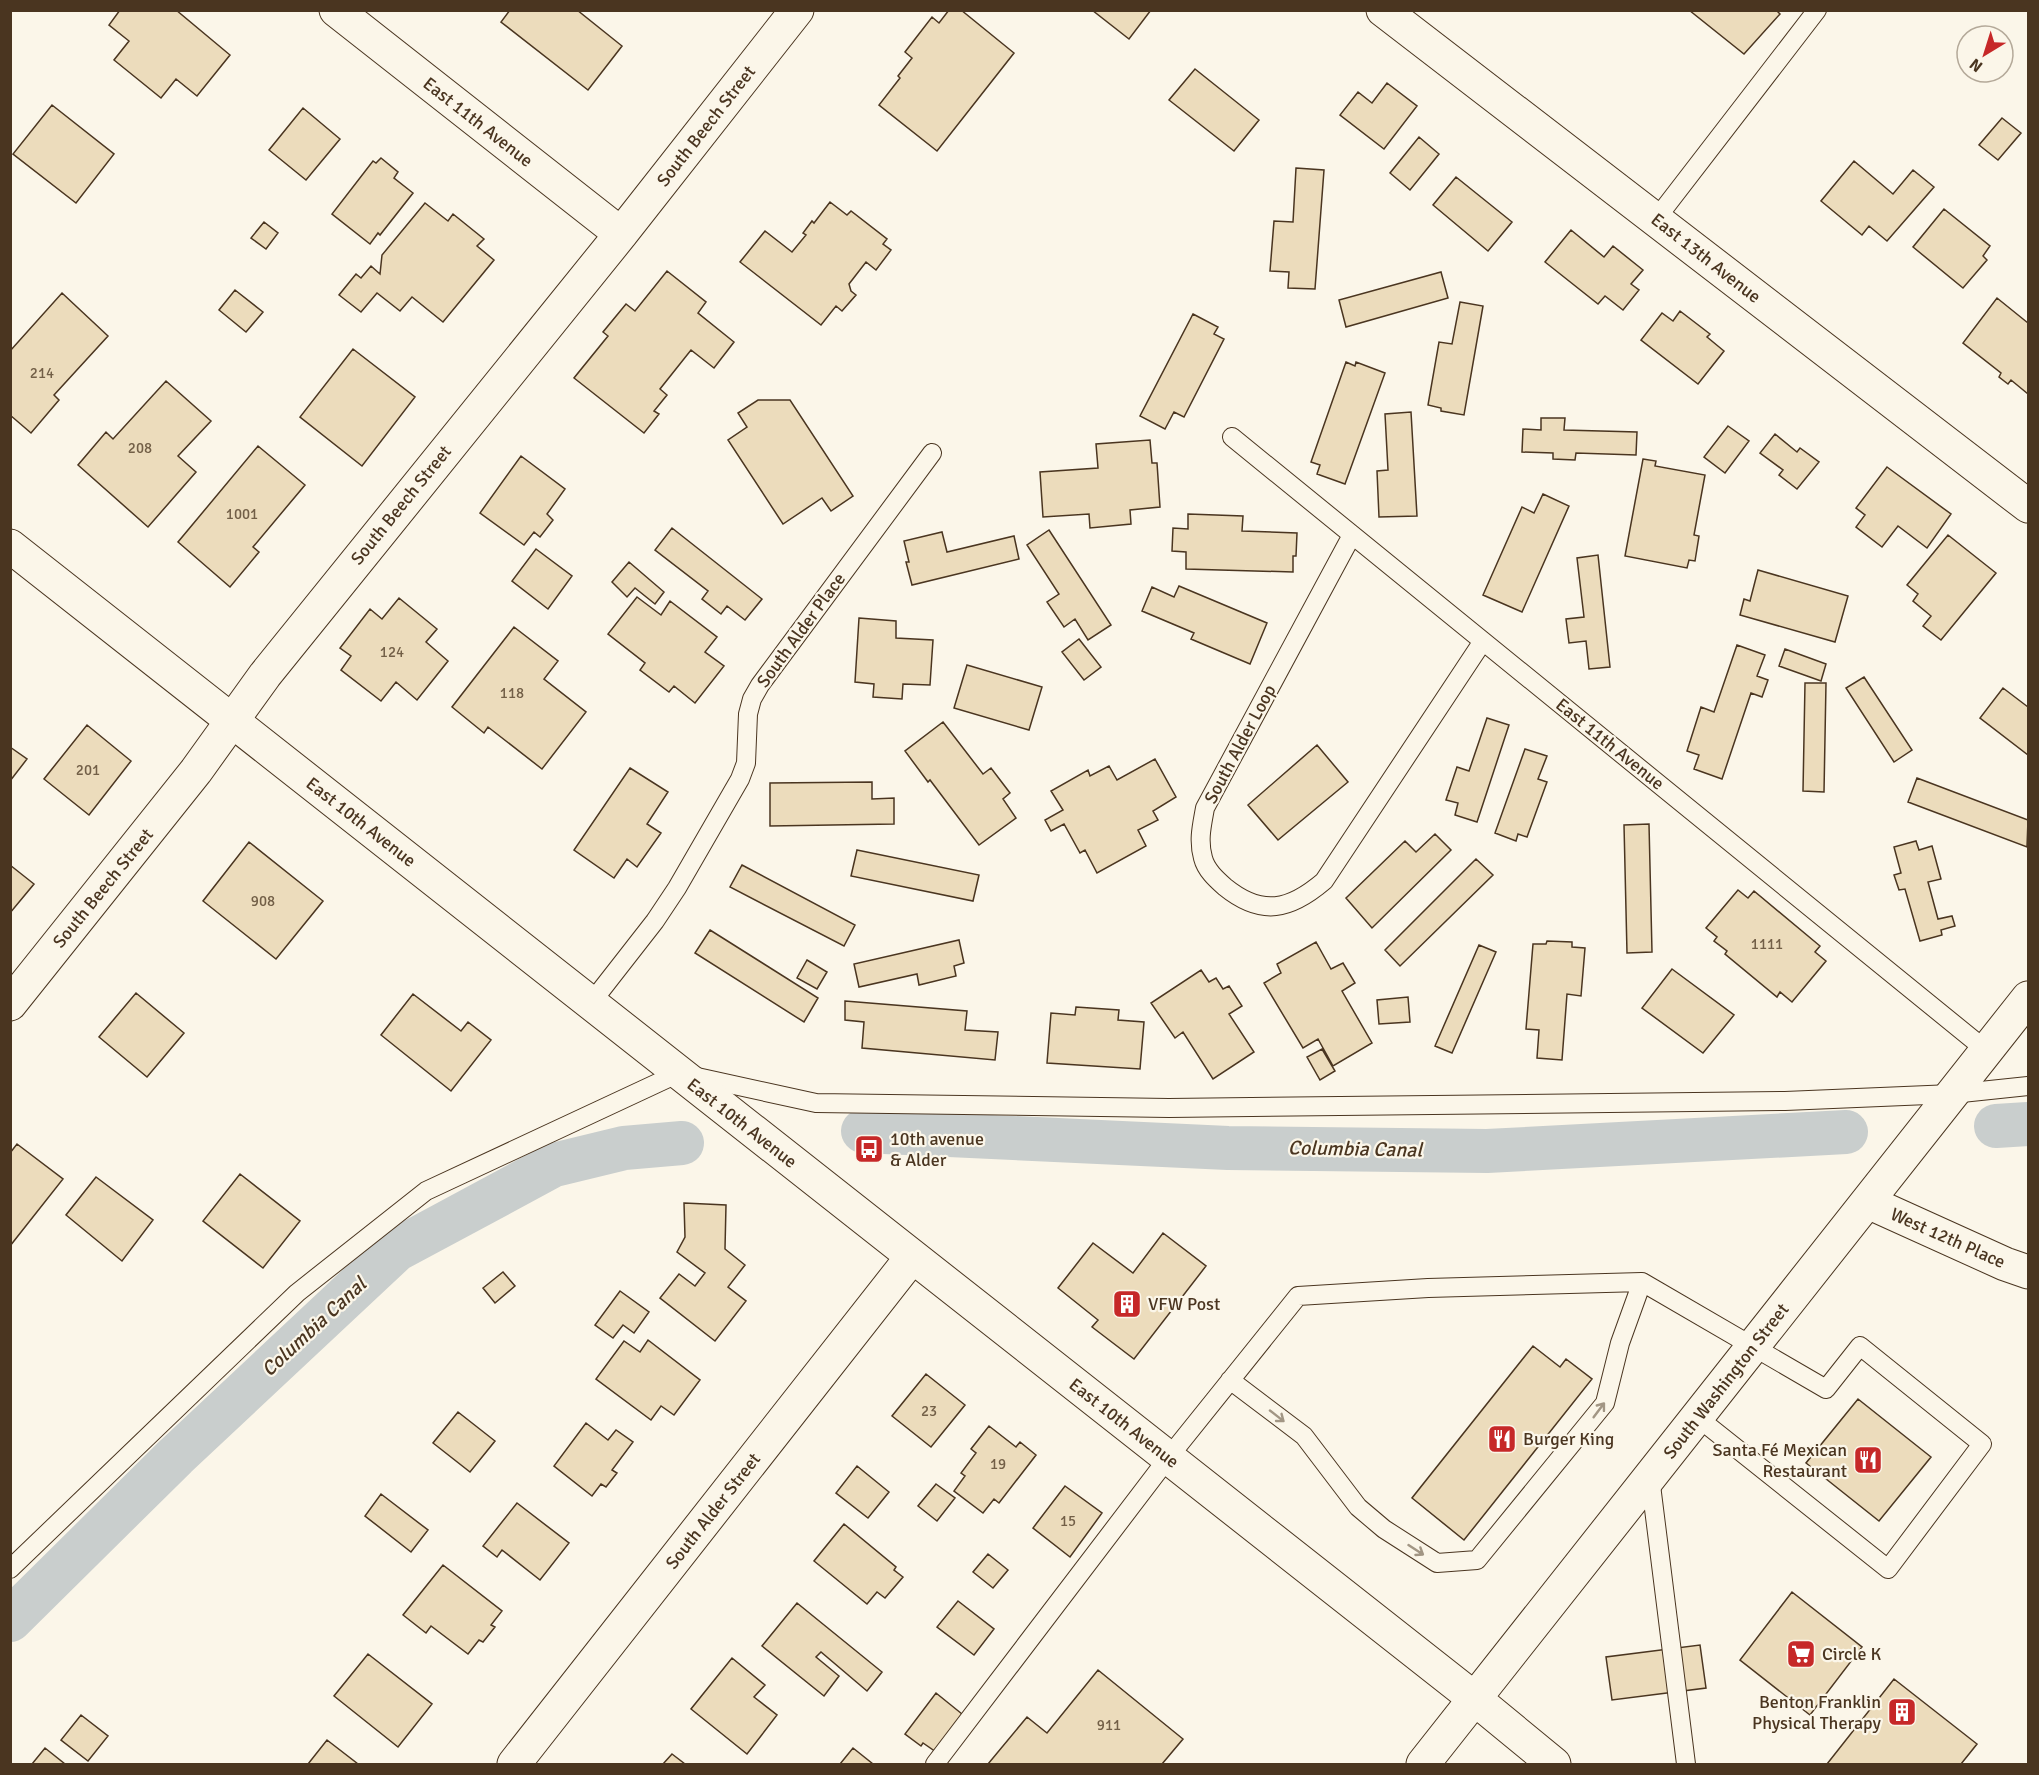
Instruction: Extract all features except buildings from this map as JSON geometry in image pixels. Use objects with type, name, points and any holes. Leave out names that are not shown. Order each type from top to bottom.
[{"type":"street","name":"East 11th Avenue","points":[[336,10],[621,234]]},
{"type":"street","name":"South Beech Street","points":[[10,1004],[196,771],[272,665],[621,234],[797,10]]},
{"type":"street","name":"East 13th Avenue","points":[[1387,12],[2028,506]]},
{"type":"street","name":"East 10th Avenue","points":[[10,546],[1475,1699],[1554,1764]]},
{"type":"street","name":"South Washington Street","points":[[1423,1764],[2028,998]]},
{"type":"street","name":"West 12th Place","points":[[1868,1202],[2005,1264],[2028,1272]]},
{"type":"street","name":"South Alder Street","points":[[514,1764],[912,1257]]},
{"type":"lane","points":[[1656,219],[1817,10]]},
{"type":"lane","name":"East 11th Avenue","points":[[1232,437],[1987,1051]]},
{"type":"lane","name":"South Alder Place","points":[[591,1003],[655,921],[740,780],[746,763],[748,714],[752,699],[760,685],[932,453]]},
{"type":"lane","name":"South Alder Loop","points":[[1352,535],[1205,808],[1199,836],[1203,860],[1213,877],[1237,897],[1264,907],[1287,905],[1307,896],[1324,881],[1483,641]]},
{"type":"lane","points":[[10,1569],[297,1293],[426,1191],[679,1073],[816,1103],[1169,1108],[1785,1101],[1952,1094],[2028,1086]]},
{"type":"lane","points":[[1230,1380],[1304,1436],[1358,1507],[1384,1529],[1437,1563],[1478,1560],[1605,1403],[1620,1343],[1642,1282]]},
{"type":"lane","points":[[935,1764],[1168,1458],[1298,1296],[1462,1287],[1642,1282],[1826,1389],[1860,1346],[1982,1444],[1888,1569],[1697,1418]]},
{"type":"lane","points":[[1650,1477],[1686,1764]]},
{"type":"waterway","name":"Columbia Canal","points":[[1996,1126],[2028,1124]]},
{"type":"waterway","name":"Columbia Canal","points":[[863,1131],[1228,1148],[1487,1151],[1846,1132]]},
{"type":"waterway","name":"Columbia Canal","points":[[10,1620],[176,1456],[396,1250],[554,1165],[624,1148],[682,1143]]},
{"type":"place","name":"10th avenue & Alder","points":[[869,1149]]},
{"type":"place","name":"VFW Post","points":[[1127,1304]]},
{"type":"place","name":"Burger King","points":[[1502,1439]]},
{"type":"place","name":"Santa Fé Mexican Restaurant","points":[[1868,1460]]},
{"type":"place","name":"Circle K","points":[[1801,1654]]},
{"type":"place","name":"Benton Franklin Physical Therapy","points":[[1902,1712]]}]
